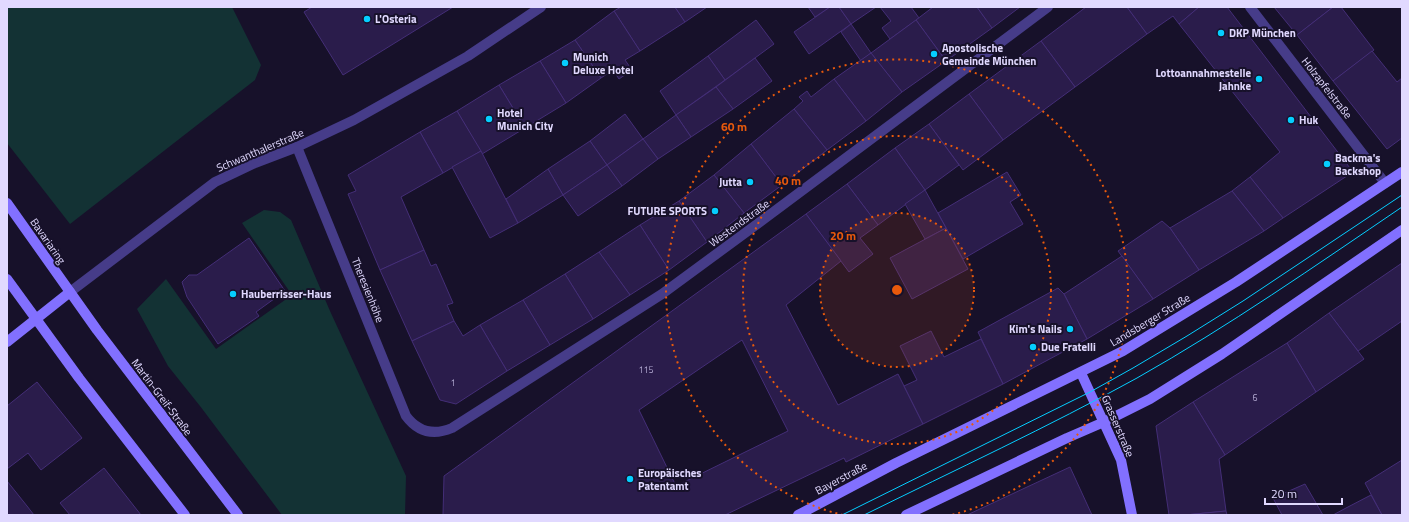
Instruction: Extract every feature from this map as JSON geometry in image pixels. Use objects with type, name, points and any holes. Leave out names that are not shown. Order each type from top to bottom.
[{"type":"main road","name":"Landsberger Straße","points":[[896,463],[1124,351],[1236,282],[1402,172]]},
{"type":"main road","name":"Bavariaring","points":[[7,203],[70,292]]},
{"type":"main road","points":[[907,515],[1150,399],[1222,354],[1402,230]]},
{"type":"main road","points":[[7,279],[79,378],[185,515]]},
{"type":"main road","name":"Schwanthalerstraße","points":[[7,342],[70,292]]},
{"type":"main road","name":"Martin-Greif-Straße","points":[[70,292],[97,330],[238,515]]},
{"type":"main road","name":"Grasserstraße","points":[[1081,373],[1121,460],[1132,515]]},
{"type":"main road","name":"Bayerstraße","points":[[798,515],[896,463]]},
{"type":"street","name":"Schwanthalerstraße","points":[[70,292],[215,182],[255,163],[297,147],[354,120],[468,56],[541,7]]},
{"type":"street","name":"Westendstraße","points":[[429,432],[444,432],[452,428],[662,294],[1048,7]]},
{"type":"street","name":"Holzapfelstraße","points":[[1250,7],[1385,184]]},
{"type":"street","name":"Theresienhöhe","points":[[297,147],[406,416],[415,426],[429,432]]},
{"type":"green space","points":[[7,7],[232,7],[261,65],[255,80],[70,224],[7,143]]},
{"type":"green space","points":[[264,210],[280,212],[291,220],[330,311],[406,476],[405,515],[282,515],[168,366],[137,309],[166,279],[216,349],[292,295],[242,223]]},
{"type":"building","points":[[312,7],[453,7],[343,75],[304,12]]},
{"type":"building","points":[[621,7],[675,7],[685,22],[640,51],[614,11]]},
{"type":"building","points":[[675,7],[707,7],[685,22]]},
{"type":"building","points":[[808,7],[830,7],[815,17]]},
{"type":"building","points":[[830,7],[839,7],[851,24],[809,54],[794,32]]},
{"type":"building","points":[[839,7],[876,7],[851,24]]},
{"type":"building","points":[[880,7],[911,7],[919,18],[890,39],[882,28],[891,21]]},
{"type":"building","points":[[933,7],[977,7],[992,28],[946,61],[916,20]]},
{"type":"building","points":[[977,7],[1020,7],[992,28]]},
{"type":"building","points":[[1086,7],[1127,7],[1147,34],[1075,87],[1041,41]]},
{"type":"building","points":[[1127,7],[1199,7],[1179,24],[1173,16],[1147,34]]},
{"type":"building","points":[[1199,7],[1227,7],[1353,172],[1283,218],[1250,177],[1280,152],[1179,24]]},
{"type":"building","points":[[1274,7],[1333,7],[1297,35]]},
{"type":"building","points":[[1333,7],[1341,7],[1374,50],[1333,81],[1297,35]]},
{"type":"building","points":[[614,11],[640,51],[625,60],[632,70],[619,79],[613,70],[601,78],[575,40]]},
{"type":"building","points":[[756,20],[774,44],[725,80],[708,56]]},
{"type":"building","points":[[916,20],[946,61],[902,92],[871,53]]},
{"type":"building","points":[[851,24],[871,53],[861,61],[841,32]]},
{"type":"building","points":[[575,40],[601,78],[566,103],[540,61]]},
{"type":"building","points":[[1041,41],[1075,87],[1003,140],[969,94]]},
{"type":"building","points":[[1372,51],[1397,82],[1402,78],[1402,138],[1387,149],[1333,81]]},
{"type":"building","points":[[871,53],[902,92],[866,121],[834,79]]},
{"type":"building","points":[[708,56],[725,80],[676,115],[660,91]]},
{"type":"building","points":[[755,58],[772,81],[733,109],[716,87]]},
{"type":"building","points":[[540,61],[566,103],[525,128],[499,85]]},
{"type":"building","points":[[834,79],[866,121],[827,150],[794,109],[803,101],[799,97],[807,91],[811,97]]},
{"type":"building","points":[[499,85],[525,128],[482,154],[457,111]]},
{"type":"building","points":[[716,87],[733,109],[691,137],[676,115]]},
{"type":"building","points":[[969,94],[1003,140],[963,170],[929,124]]},
{"type":"building","points":[[794,109],[827,150],[782,185],[751,144]]},
{"type":"building","points":[[457,111],[481,151],[443,173],[420,132]]},
{"type":"building","points":[[625,114],[643,139],[607,165],[590,141]]},
{"type":"building","points":[[676,115],[691,137],[658,159],[643,139]]},
{"type":"building","points":[[929,124],[959,165],[925,190],[895,148]]},
{"type":"building","points":[[420,132],[443,173],[401,197],[424,250],[380,270],[348,194],[356,191],[348,175]]},
{"type":"building","points":[[643,139],[658,159],[622,186],[607,165]]},
{"type":"building","points":[[590,141],[607,165],[563,195],[548,169]]},
{"type":"building","points":[[751,144],[782,185],[744,213],[714,175]]},
{"type":"building","points":[[895,148],[925,190],[878,225],[847,184]]},
{"type":"building","points":[[481,151],[518,223],[490,238],[452,167]]},
{"type":"building","points":[[607,165],[622,186],[578,216],[563,195]]},
{"type":"building","points":[[548,169],[563,195],[518,223],[506,199]]},
{"type":"building","points":[[1007,172],[1021,195],[1010,202],[1023,224],[963,259],[938,213]]},
{"type":"building","points":[[714,175],[744,213],[707,242],[679,201]]},
{"type":"building","points":[[1250,177],[1283,218],[1264,231],[1232,191]]},
{"type":"building","points":[[847,184],[878,225],[860,238],[873,254],[849,272],[806,214]]},
{"type":"building","points":[[925,190],[946,228],[925,239],[905,204]]},
{"type":"building","points":[[1232,191],[1264,231],[1199,270],[1170,228]]},
{"type":"building","points":[[679,201],[707,242],[669,270],[640,225]]},
{"type":"building","points":[[806,214],[841,261],[786,305],[838,405],[898,374],[923,424],[846,462],[844,458],[725,515],[443,515],[444,476]],"holes":[[[742,340],[788,431],[676,486],[639,410]]]},
{"type":"building","points":[[1162,221],[1170,228],[1199,270],[1153,299],[1118,251]]},
{"type":"building","points":[[640,225],[669,270],[630,295],[599,252]]},
{"type":"building","points":[[946,228],[968,269],[912,299],[890,258]]},
{"type":"building","name":"Hauberrisser-Haus","points":[[249,238],[285,291],[256,312],[259,316],[218,344],[187,297],[182,282],[189,275],[197,275]]},
{"type":"building","points":[[424,250],[431,266],[436,264],[453,303],[447,305],[454,321],[412,341],[380,270]]},
{"type":"building","points":[[599,252],[630,295],[593,319],[565,274]]},
{"type":"building","points":[[1122,256],[1153,299],[1087,339],[1064,294]]},
{"type":"building","points":[[1402,263],[1402,321],[1358,351],[1329,313]]},
{"type":"building","points":[[565,274],[593,319],[550,345],[523,300]]},
{"type":"building","points":[[1058,288],[1064,294],[1087,339],[1003,384],[978,332]]},
{"type":"building","points":[[523,300],[550,345],[507,371],[480,325]]},
{"type":"building","points":[[1329,313],[1364,359],[1316,392],[1287,343]]},
{"type":"building","points":[[454,321],[463,336],[480,325],[507,371],[456,404],[440,400],[412,341]]},
{"type":"building","points":[[931,331],[944,357],[981,339],[1003,384],[923,424],[904,386],[917,380],[900,346]]},
{"type":"building","points":[[1287,343],[1316,392],[1225,455],[1193,402]]},
{"type":"building","points":[[37,382],[82,438],[41,470],[28,453],[7,469],[7,406]]},
{"type":"building","points":[[1193,402],[1225,455],[1219,459],[1226,511],[1169,515],[1156,426]]},
{"type":"building","points":[[1402,460],[1402,515],[1382,515],[1365,483]]},
{"type":"building","points":[[1070,467],[1092,515],[967,515]]},
{"type":"building","points":[[104,468],[141,515],[70,515],[60,503]]},
{"type":"building","points":[[7,481],[27,506],[34,515],[7,515]]},
{"type":"building","points":[[1305,484],[1323,515],[1282,515],[1273,498]]},
{"type":"building","points":[[1371,495],[1382,515],[1333,515],[1346,508]]},
{"type":"building","points":[[1226,511],[1227,515],[1185,515]]},
{"type":"tram line","points":[[842,515],[1090,392],[1133,368],[1243,301],[1402,195]]},
{"type":"tram line","points":[[864,515],[1036,431],[1137,378],[1238,317],[1402,207]]},
{"type":"place","name":"L'Osteria","points":[[367,19]]},
{"type":"place","name":"DKP München","points":[[1221,33]]},
{"type":"place","name":"Apostolische Gemeinde München","points":[[934,54]]},
{"type":"place","name":"Munich Deluxe Hotel","points":[[565,63]]},
{"type":"place","name":"Lottoannahmestelle Jahnke","points":[[1259,79]]},
{"type":"place","name":"Hotel Munich City","points":[[489,119]]},
{"type":"place","name":"Huk","points":[[1291,120]]},
{"type":"place","name":"Backma's Backshop","points":[[1327,164]]},
{"type":"place","name":"Jutta","points":[[750,182]]},
{"type":"place","name":"FUTURE SPORTS","points":[[715,211]]},
{"type":"place","name":"Hauberrisser-Haus","points":[[233,294]]},
{"type":"place","name":"Kim's Nails","points":[[1070,329]]},
{"type":"place","name":"Due Fratelli","points":[[1033,347]]},
{"type":"place","name":"Europäisches Patentamt","points":[[630,479]]}]
